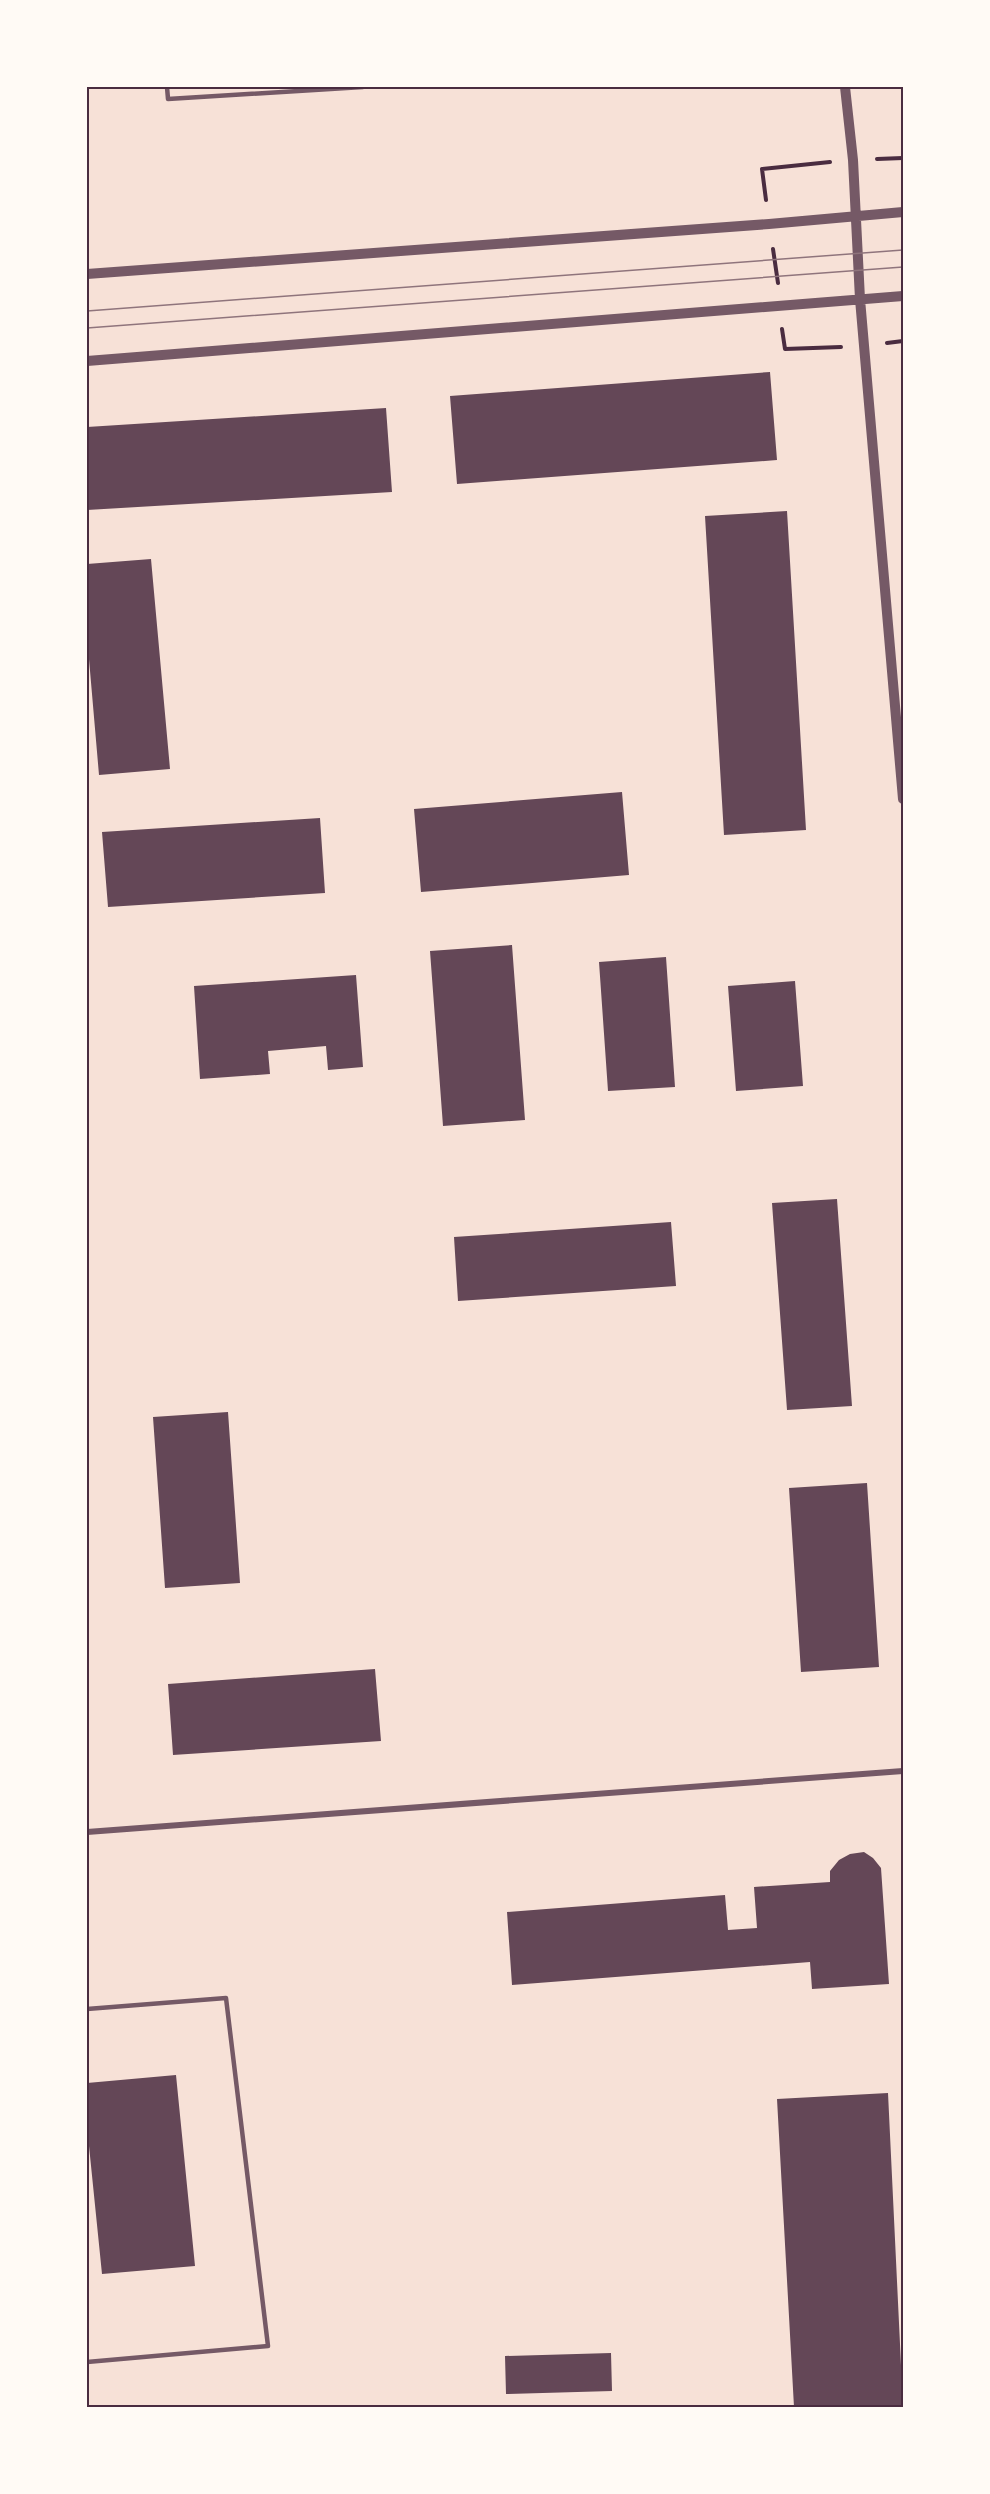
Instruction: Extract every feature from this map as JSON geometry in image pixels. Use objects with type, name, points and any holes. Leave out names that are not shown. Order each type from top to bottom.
[{"type":"street","points":[[845,87],[856,216],[860,299],[903,799]]},
{"type":"street","points":[[87,274],[903,212]]},
{"type":"street","points":[[87,361],[903,296]]},
{"type":"street","points":[[87,1832],[903,1772]]},
{"type":"lane","points":[[167,87],[168,99],[363,87]]},
{"type":"lane","points":[[87,2009],[226,1998],[267,2346],[87,2362]]},
{"type":"building","points":[[770,372],[777,460],[457,484],[450,396]]},
{"type":"building","points":[[386,408],[392,492],[87,510],[87,427]]},
{"type":"building","points":[[787,511],[806,830],[724,835],[705,516]]},
{"type":"building","points":[[151,559],[170,769],[99,775],[87,636],[87,564]]},
{"type":"building","points":[[622,792],[629,875],[421,892],[414,809]]},
{"type":"building","points":[[320,818],[325,893],[108,907],[102,832]]},
{"type":"building","points":[[512,945],[525,1120],[443,1126],[430,951]]},
{"type":"building","points":[[666,957],[675,1087],[608,1091],[599,962]]},
{"type":"building","points":[[356,975],[363,1067],[328,1070],[326,1046],[268,1051],[270,1074],[200,1079],[194,986]]},
{"type":"building","points":[[795,981],[803,1086],[736,1091],[728,986]]},
{"type":"building","points":[[837,1199],[852,1406],[787,1410],[772,1203]]},
{"type":"building","points":[[671,1222],[676,1286],[458,1301],[454,1237]]},
{"type":"building","points":[[228,1412],[240,1583],[165,1588],[153,1417]]},
{"type":"building","points":[[867,1483],[879,1667],[801,1672],[789,1488]]},
{"type":"building","points":[[375,1669],[381,1741],[173,1755],[168,1684]]},
{"type":"building","points":[[864,1852],[881,1868],[889,1984],[812,1989],[810,1962],[512,1985],[507,1912],[725,1895],[728,1930],[757,1928],[754,1887],[830,1882],[830,1871],[839,1860],[850,1854]]},
{"type":"building","points":[[176,2075],[195,2266],[102,2274],[89,2146],[87,2146],[87,2083]]},
{"type":"building","points":[[888,2093],[903,2407],[794,2407],[777,2099]]},
{"type":"building","points":[[611,2353],[612,2391],[506,2394],[505,2356]]},
{"type":"tram line","points":[[87,311],[903,250]]},
{"type":"tram line","points":[[87,328],[903,267]]}]
